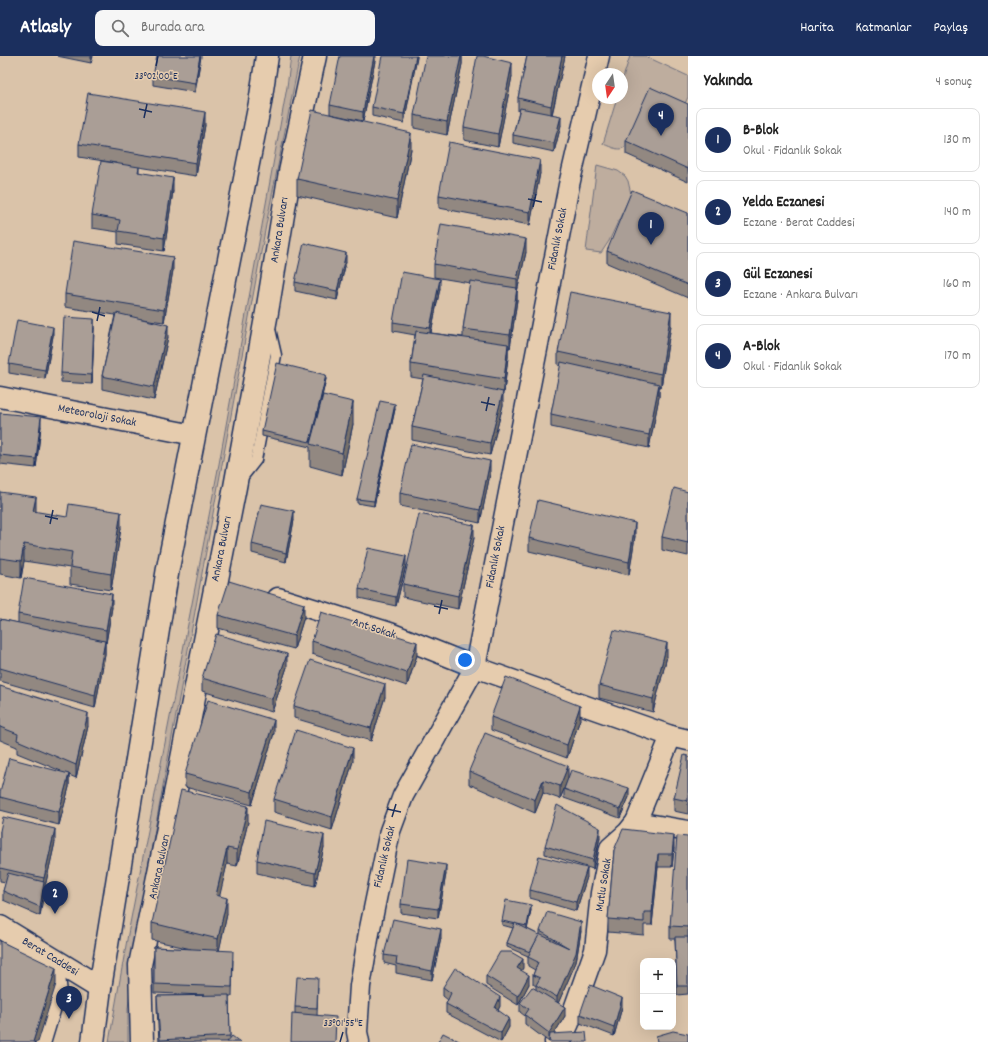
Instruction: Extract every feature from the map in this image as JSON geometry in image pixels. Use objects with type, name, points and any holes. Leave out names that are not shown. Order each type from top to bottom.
[{"type":"main road","points":[[93,1042],[100,988],[168,568],[260,103],[267,56]]},
{"type":"main road","name":"Ankara Bulvarı","points":[[142,1042],[140,965],[177,784],[224,581],[235,487],[267,312],[290,172],[315,56]]},
{"type":"main road","name":"Berat Caddesi","points":[[0,927],[100,988]]},
{"type":"street","name":"Fidanlık Sokak","points":[[359,1042],[357,1032],[360,986],[369,933],[390,831],[403,796],[475,667],[567,192],[599,56]]},
{"type":"street","name":"Meteoroloji Sokak","points":[[0,397],[194,435]]},
{"type":"street","name":"Ant Sokak","points":[[262,593],[390,633],[475,667],[680,738]]},
{"type":"street","name":"Mutlu Sokak","points":[[555,1042],[563,1036],[570,1023],[595,950],[601,893],[610,848],[628,832],[636,822],[680,738]]},
{"type":"street","points":[[636,822],[688,831]]},
{"type":"street","points":[[25,960],[58,980],[59,989],[43,1042]]},
{"type":"shaded area","points":[[291,56],[300,56],[266,225],[135,938],[128,1009],[128,1042],[109,1042],[128,934],[219,464],[287,87]]},
{"type":"shaded area","points":[[630,56],[645,56],[688,76],[688,97],[682,110],[622,149],[616,149],[603,144],[615,104],[628,104],[628,68],[626,68]]},
{"type":"shaded area","points":[[597,165],[618,171],[625,176],[628,181],[631,194],[609,241],[601,253],[586,251]]},
{"type":"building","points":[[157,56],[200,56],[195,83],[153,76]]},
{"type":"building","points":[[340,56],[374,56],[363,112],[330,105]]},
{"type":"building","points":[[382,56],[416,56],[404,114],[372,107]]},
{"type":"building","points":[[426,56],[461,56],[447,122],[414,115]]},
{"type":"building","points":[[477,56],[512,63],[498,134],[464,127]]},
{"type":"building","points":[[527,56],[562,56],[551,106],[518,98]]},
{"type":"building","points":[[650,87],[688,104],[688,169],[626,141]]},
{"type":"building","points":[[88,93],[205,112],[196,163],[79,144]]},
{"type":"building","points":[[520,108],[561,116],[554,143],[513,135]]},
{"type":"building","points":[[312,110],[411,133],[397,201],[297,179]]},
{"type":"building","points":[[449,142],[540,160],[530,212],[439,195]]},
{"type":"building","points":[[101,161],[139,167],[138,172],[173,178],[164,238],[118,231],[120,220],[92,215]]},
{"type":"building","points":[[632,190],[688,213],[688,285],[607,251]]},
{"type":"building","points":[[441,224],[526,239],[517,279],[434,264]]},
{"type":"building","points":[[73,241],[173,257],[164,310],[65,294]]},
{"type":"building","points":[[304,243],[346,253],[337,291],[295,282]]},
{"type":"building","points":[[402,272],[440,279],[430,328],[393,322]]},
{"type":"building","points":[[470,281],[517,288],[510,335],[463,329]]},
{"type":"building","points":[[570,292],[671,312],[661,374],[558,352]]},
{"type":"building","points":[[116,313],[168,325],[154,387],[102,376]]},
{"type":"building","points":[[64,317],[94,319],[92,375],[61,373]]},
{"type":"building","points":[[17,320],[53,327],[45,370],[9,364]]},
{"type":"building","points":[[416,331],[508,344],[504,379],[411,364]]},
{"type":"building","points":[[561,362],[659,384],[649,435],[551,414]]},
{"type":"building","points":[[277,363],[326,375],[310,442],[262,431]]},
{"type":"building","points":[[424,375],[503,392],[490,443],[412,427]]},
{"type":"building","points":[[323,395],[353,402],[342,453],[310,444]]},
{"type":"building","points":[[380,401],[395,404],[374,501],[357,499]]},
{"type":"building","points":[[0,413],[41,417],[36,459],[0,455]]},
{"type":"building","points":[[411,444],[490,461],[480,510],[400,493]]},
{"type":"building","points":[[674,488],[688,492],[688,543],[662,537]]},
{"type":"building","points":[[0,492],[36,497],[33,511],[67,517],[69,504],[121,512],[111,574],[70,567],[72,552],[24,544],[21,561],[0,558]]},
{"type":"building","points":[[538,500],[635,523],[629,562],[529,538]]},
{"type":"building","points":[[261,504],[294,511],[286,553],[252,544]]},
{"type":"building","points":[[419,514],[474,525],[458,596],[403,584]]},
{"type":"building","points":[[368,548],[406,556],[396,597],[359,589]]},
{"type":"building","points":[[24,578],[112,594],[106,630],[18,614]]},
{"type":"building","points":[[229,581],[304,604],[294,636],[218,615]]},
{"type":"building","points":[[321,612],[417,642],[407,673],[312,641]]},
{"type":"building","points":[[0,619],[105,641],[95,695],[0,668]]},
{"type":"building","points":[[614,630],[667,643],[653,699],[599,685]]},
{"type":"building","points":[[216,634],[287,654],[272,699],[202,678]]},
{"type":"building","points":[[310,660],[385,684],[371,728],[294,706]]},
{"type":"building","points":[[506,677],[580,706],[567,745],[491,717]]},
{"type":"building","points":[[0,686],[88,713],[76,765],[17,740],[18,734],[0,727]]},
{"type":"building","points":[[208,700],[274,720],[252,792],[185,774]]},
{"type":"building","points":[[296,730],[353,748],[332,817],[274,799]]},
{"type":"building","points":[[485,733],[568,766],[560,786],[543,780],[535,800],[469,771]]},
{"type":"building","points":[[684,755],[688,756],[688,801],[674,798]]},
{"type":"building","points":[[9,758],[69,774],[59,812],[0,797]]},
{"type":"building","points":[[571,770],[629,788],[620,809],[564,789]]},
{"type":"building","points":[[181,790],[248,806],[237,850],[227,848],[216,895],[227,898],[218,939],[152,923]]},
{"type":"building","points":[[557,805],[600,828],[593,860],[545,846]]},
{"type":"building","points":[[3,817],[55,829],[44,878],[0,868],[0,831]]},
{"type":"building","points":[[264,821],[324,835],[315,873],[257,860]]},
{"type":"building","points":[[623,829],[674,835],[672,854],[658,854],[652,912],[644,912],[644,922],[608,919],[614,850]]},
{"type":"building","points":[[677,836],[688,837],[688,927],[670,926]]},
{"type":"building","points":[[539,856],[587,868],[576,902],[530,890]]},
{"type":"building","points":[[407,859],[446,865],[438,909],[401,904]]},
{"type":"building","points":[[8,873],[44,882],[40,907],[3,891]]},
{"type":"building","points":[[506,900],[531,905],[527,926],[502,921]]},
{"type":"building","points":[[547,912],[581,922],[576,953],[557,997],[536,985],[540,978],[533,975],[538,962],[528,957],[539,934],[569,948],[540,931]]},
{"type":"building","points":[[393,919],[441,929],[432,971],[396,964],[397,957],[384,955]]},
{"type":"building","points":[[515,923],[539,935],[530,952],[507,943]]},
{"type":"building","points":[[675,937],[688,937],[688,986],[677,986]]},
{"type":"building","points":[[0,941],[56,968],[33,1042],[0,1042]]},
{"type":"building","points":[[154,947],[233,951],[232,987],[154,984]]},
{"type":"building","points":[[500,952],[511,952],[523,959],[517,968],[529,975],[518,996],[486,976]]},
{"type":"building","points":[[455,968],[500,997],[495,1008],[509,1018],[501,1033],[446,1004],[451,993],[443,987]]},
{"type":"building","points":[[297,977],[318,978],[317,1008],[295,1007]]},
{"type":"building","points":[[590,985],[622,998],[614,1027],[580,1014]]},
{"type":"building","points":[[532,987],[565,1007],[549,1033],[525,1015],[529,1009],[520,1003]]},
{"type":"building","points":[[229,995],[230,1036],[160,1040],[157,996]]},
{"type":"building","points":[[292,1013],[336,1017],[335,1042],[291,1042]]},
{"type":"building","points":[[673,1031],[688,1034],[688,1042],[657,1042],[656,1036]]},
{"type":"building","points":[[586,1032],[587,1042],[549,1042],[550,1034]]},
{"type":"building","points":[[443,1033],[461,1042],[438,1042]]},
{"type":"building","points":[[232,1036],[240,1042],[227,1042]]},
{"type":"place","name":"A-Blok","points":[[661,136]]},
{"type":"place","name":"B-Blok","points":[[651,245]]},
{"type":"place","name":"Yelda Eczanesi","points":[[55,914]]},
{"type":"place","name":"Gül Eczanesi","points":[[69,1019]]}]
